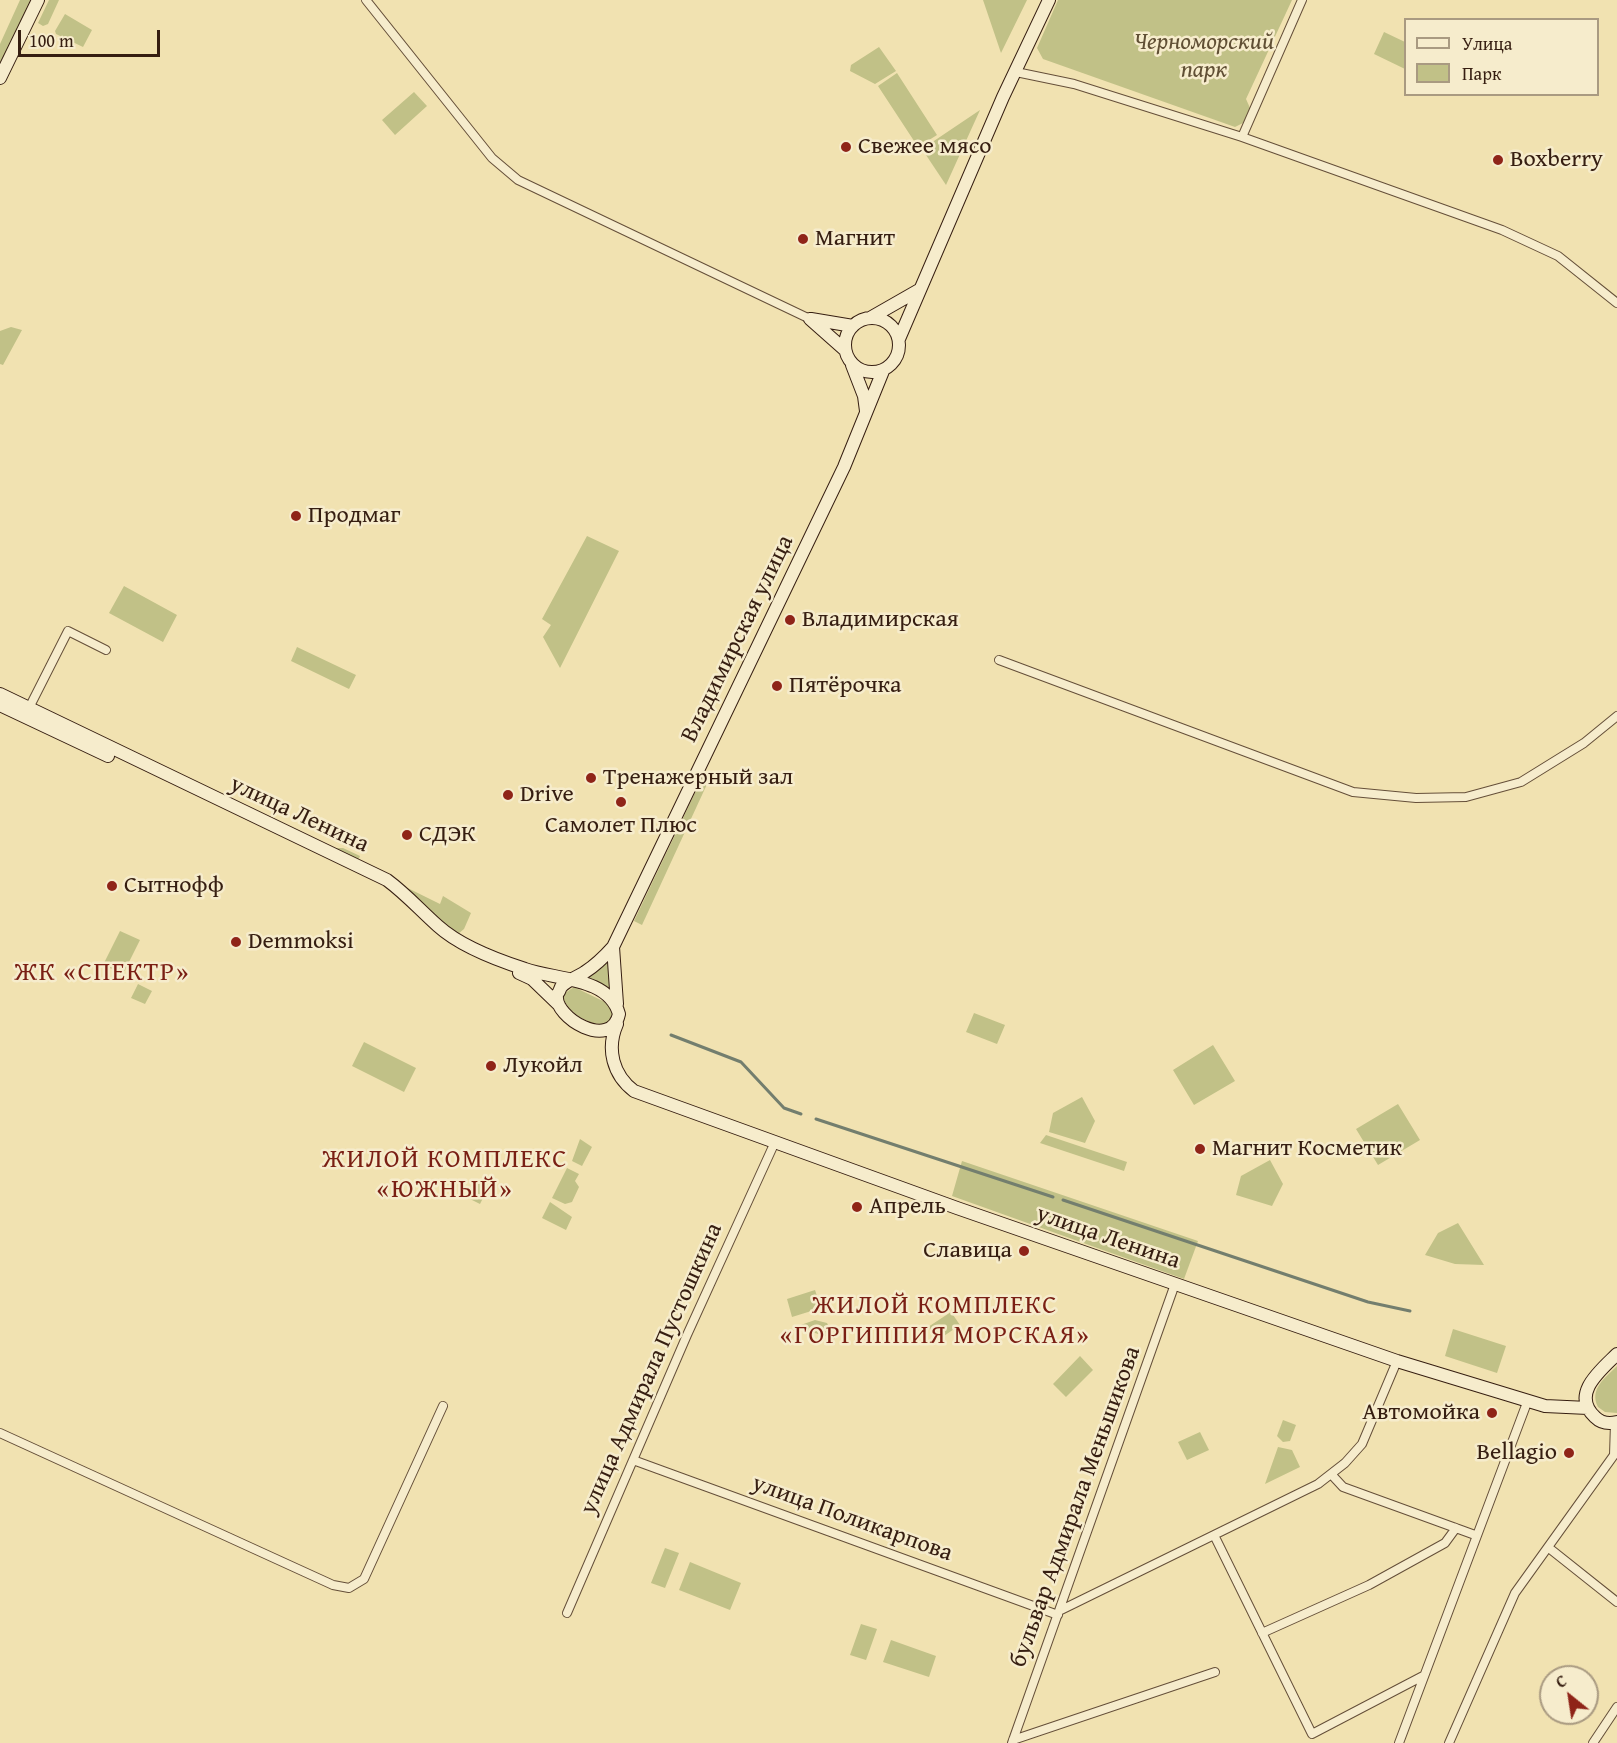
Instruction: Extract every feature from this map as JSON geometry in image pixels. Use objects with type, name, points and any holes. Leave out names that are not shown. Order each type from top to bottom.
[{"type":"street","points":[[0,78],[38,0]]},
{"type":"street","points":[[366,0],[492,158],[518,180],[810,319],[853,326]]},
{"type":"street","points":[[851,363],[869,373],[882,371],[897,358],[899,339],[1049,0]]},
{"type":"street","points":[[1242,137],[1302,0]]},
{"type":"street","points":[[1016,72],[1074,84],[1242,137],[1503,230],[1558,255],[1617,303]]},
{"type":"street","points":[[844,350],[847,334],[853,326],[920,290]]},
{"type":"street","points":[[870,318],[883,320],[893,327],[899,339]]},
{"type":"street","points":[[810,319],[844,350],[864,396],[866,414]]},
{"type":"street","name":"Владимирская улица","points":[[560,1006],[557,996],[561,987],[601,960],[613,947],[844,467],[882,371]]},
{"type":"street","points":[[28,708],[68,632],[106,650]]},
{"type":"street","points":[[999,660],[1353,792],[1416,798],[1466,796],[1521,782],[1584,743],[1617,716]]},
{"type":"street","name":"улица Ленина","points":[[0,694],[387,880],[412,899],[438,927],[463,942],[522,968],[572,980]]},
{"type":"street","name":"улица Ленина","points":[[0,705],[318,855],[385,884],[452,940],[532,979],[560,1006]]},
{"type":"street","name":"Владимирская улица","points":[[611,1046],[619,1014],[616,1004],[613,947]]},
{"type":"street","points":[[572,980],[599,990],[616,1004]]},
{"type":"street","points":[[560,1006],[573,1020],[592,1030],[611,1046]]},
{"type":"street","points":[[592,1030],[610,1030],[617,1024]]},
{"type":"street","name":"улица Ленина","points":[[611,1046],[615,1067],[622,1082],[634,1091],[1397,1361],[1556,1408],[1588,1408]]},
{"type":"street","name":"улица Адмирала Пустошкина","points":[[567,1613],[775,1142]]},
{"type":"street","name":"бульвар Адмирала Меньшикова","points":[[1013,1742],[1175,1284]]},
{"type":"street","points":[[1449,1743],[1515,1593],[1614,1455],[1616,1422],[1598,1419],[1588,1408],[1586,1395],[1590,1383],[1617,1354]]},
{"type":"street","points":[[1059,1613],[1318,1484],[1362,1444],[1397,1361]]},
{"type":"street","points":[[1399,1743],[1475,1535],[1528,1400]]},
{"type":"street","points":[[0,1433],[333,1585],[349,1588],[364,1579],[443,1406]]},
{"type":"street","name":"улица Поликарпова","points":[[633,1460],[1059,1613]]},
{"type":"street","points":[[1331,1474],[1343,1487],[1475,1535]]},
{"type":"street","points":[[1262,1633],[1369,1585],[1445,1543],[1456,1528]]},
{"type":"street","points":[[1214,1535],[1312,1734],[1423,1676]]},
{"type":"street","points":[[1549,1548],[1617,1602]]},
{"type":"street","points":[[1013,1742],[1215,1672]]},
{"type":"street","points":[[1593,1743],[1617,1707]]},
{"type":"green space","points":[[20,0],[33,0],[0,71],[0,44]]},
{"type":"green space","points":[[49,0],[59,0],[48,24],[43,26],[38,23]]},
{"type":"green space","points":[[983,0],[1027,0],[1001,53]]},
{"type":"green space","name":"Черноморский парк","points":[[1058,0],[1292,0],[1246,99],[1250,108],[1245,122],[1235,127],[1043,59],[1037,48]]},
{"type":"green space","points":[[65,14],[92,30],[83,47],[56,34],[55,31]]},
{"type":"green space","points":[[1384,32],[1404,42],[1404,69],[1374,54]]},
{"type":"green space","points":[[879,47],[896,71],[875,84],[850,71],[851,65]]},
{"type":"green space","points":[[897,73],[937,135],[918,147],[878,86]]},
{"type":"green space","points":[[414,92],[427,106],[395,135],[382,120]]},
{"type":"green space","points":[[980,110],[946,185],[922,149]]},
{"type":"green space","points":[[11,327],[22,330],[3,365],[0,364],[0,331]]},
{"type":"green space","points":[[587,536],[619,551],[560,668],[543,637],[551,625],[542,619]]},
{"type":"green space","points":[[124,586],[177,615],[163,642],[109,613]]},
{"type":"green space","points":[[297,647],[356,675],[349,689],[291,661]]},
{"type":"green space","points":[[703,776],[708,778],[708,782],[642,925],[634,921]]},
{"type":"green space","points":[[335,848],[343,848],[360,856],[357,863],[440,904],[443,896],[471,913],[464,929],[458,934]]},
{"type":"green space","points":[[120,931],[140,940],[123,974],[103,965]]},
{"type":"green space","points":[[606,963],[609,965],[612,994],[583,978]]},
{"type":"green space","points":[[138,984],[152,991],[145,1004],[131,998]]},
{"type":"green space","points":[[574,987],[607,1003],[614,1014],[609,1025],[593,1023],[580,1017],[569,1008],[562,995]]},
{"type":"green space","points":[[974,1013],[1005,1025],[997,1044],[966,1032]]},
{"type":"green space","points":[[364,1042],[416,1068],[404,1092],[352,1066]]},
{"type":"green space","points":[[1213,1045],[1235,1081],[1194,1105],[1173,1070]]},
{"type":"green space","points":[[1082,1097],[1095,1121],[1085,1143],[1049,1132],[1053,1113]]},
{"type":"green space","points":[[1398,1104],[1420,1140],[1378,1165],[1356,1129]]},
{"type":"green space","points":[[1046,1135],[1127,1162],[1124,1171],[1040,1143]]},
{"type":"green space","points":[[580,1139],[592,1147],[582,1166],[572,1161]]},
{"type":"green space","points":[[1270,1160],[1283,1184],[1272,1206],[1236,1195],[1241,1176]]},
{"type":"green space","points":[[962,1161],[1198,1241],[1184,1279],[952,1196]]},
{"type":"green space","points":[[567,1168],[579,1174],[575,1181],[579,1187],[572,1202],[565,1204],[552,1198]]},
{"type":"green space","points":[[477,1180],[489,1186],[480,1204],[468,1198]]},
{"type":"green space","points":[[550,1202],[572,1217],[566,1230],[542,1218]]},
{"type":"green space","points":[[1458,1223],[1484,1265],[1455,1264],[1425,1255],[1438,1233]]},
{"type":"green space","points":[[815,1290],[821,1308],[792,1317],[787,1299]]},
{"type":"green space","points":[[951,1312],[960,1325],[938,1340],[928,1327]]},
{"type":"green space","points":[[815,1320],[827,1323],[835,1339],[795,1327]]},
{"type":"green space","points":[[1453,1329],[1506,1346],[1497,1373],[1445,1356]]},
{"type":"green space","points":[[1080,1356],[1093,1370],[1066,1397],[1053,1384]]},
{"type":"green space","points":[[1617,1366],[1617,1413],[1605,1412],[1598,1407],[1595,1395],[1603,1380]]},
{"type":"green space","points":[[1283,1420],[1296,1425],[1290,1441],[1283,1442],[1277,1436]]},
{"type":"green space","points":[[1200,1432],[1209,1450],[1187,1460],[1178,1442]]},
{"type":"green space","points":[[1278,1447],[1292,1450],[1300,1467],[1265,1484]]},
{"type":"green space","points":[[665,1548],[679,1553],[665,1588],[651,1583]]},
{"type":"green space","points":[[690,1562],[741,1583],[730,1610],[679,1590]]},
{"type":"green space","points":[[861,1624],[877,1629],[866,1660],[850,1655]]},
{"type":"green space","points":[[891,1640],[936,1656],[929,1677],[883,1662]]},
{"type":"waterway","points":[[671,1035],[741,1062],[784,1108],[801,1114]]},
{"type":"waterway","points":[[816,1119],[1053,1197]]},
{"type":"waterway","points":[[1063,1200],[1368,1302],[1410,1311]]},
{"type":"place","name":"Свежее мясо","points":[[846,147]]},
{"type":"place","name":"Boxberry","points":[[1498,160]]},
{"type":"place","name":"Магнит","points":[[803,239]]},
{"type":"place","name":"Продмаг","points":[[296,516]]},
{"type":"place","name":"Владимирская","points":[[790,620]]},
{"type":"place","name":"Пятёрочка","points":[[777,686]]},
{"type":"place","name":"Тренажерный зал","points":[[591,778]]},
{"type":"place","name":"Drive","points":[[508,795]]},
{"type":"place","name":"Самолет Плюс","points":[[621,802]]},
{"type":"place","name":"СДЭК","points":[[407,835]]},
{"type":"place","name":"Сытнофф","points":[[112,886]]},
{"type":"place","name":"Demmoksi","points":[[236,942]]},
{"type":"place","name":"Лукойл","points":[[491,1066]]},
{"type":"place","name":"Магнит Косметик","points":[[1200,1149]]},
{"type":"place","name":"Апрель","points":[[857,1207]]},
{"type":"place","name":"Славица","points":[[1024,1251]]},
{"type":"place","name":"Автомойка","points":[[1492,1413]]},
{"type":"place","name":"Bellagio","points":[[1569,1453]]},
{"type":"district","name":"ЖК «СПЕКТР»","points":[[102,973]]},
{"type":"district","name":"ЖИЛОЙ КОМПЛЕКС «ЮЖНЫЙ»","points":[[445,1175]]},
{"type":"district","name":"ЖИЛОЙ КОМПЛЕКС «ГОРГИППИЯ МОРСКАЯ»","points":[[935,1321]]}]
